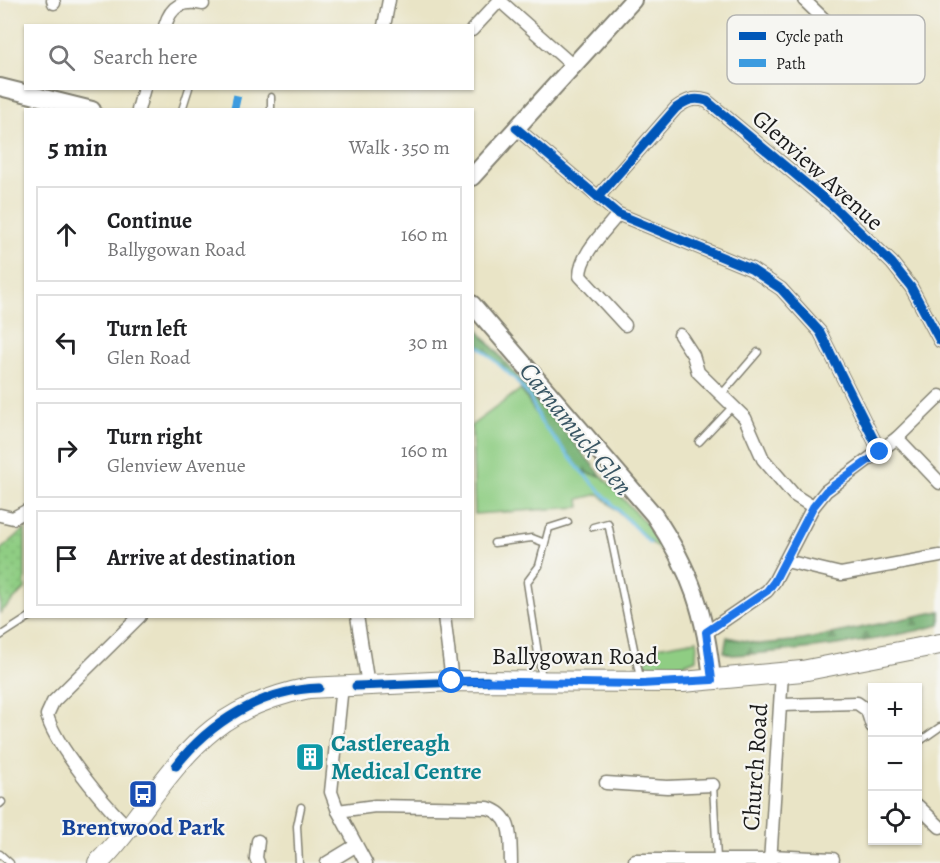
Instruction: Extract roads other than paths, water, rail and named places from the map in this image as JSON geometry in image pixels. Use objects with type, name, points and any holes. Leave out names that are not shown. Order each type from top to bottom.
[{"type":"main road","name":"Ballygowan Road","points":[[108,856],[191,747],[227,718],[247,707],[286,692],[342,686],[452,681],[641,684],[712,680],[783,674],[853,663],[940,644]]},
{"type":"street","points":[[166,24],[174,7],[183,2],[192,0],[203,4]]},
{"type":"street","points":[[384,24],[389,0]]},
{"type":"street","points":[[474,28],[500,0],[572,65]]},
{"type":"street","points":[[474,175],[633,0]]},
{"type":"street","points":[[804,0],[820,15]]},
{"type":"street","points":[[0,87],[84,108]]},
{"type":"street","points":[[139,108],[143,90]]},
{"type":"street","name":"Glenview Avenue","points":[[598,197],[676,108],[686,101],[697,98],[707,101],[833,206],[892,263],[911,287],[940,341]]},
{"type":"street","points":[[516,128],[618,214],[751,269],[781,289],[820,332],[880,452]]},
{"type":"street","points":[[618,214],[586,256],[580,267],[580,276],[625,326]]},
{"type":"street","points":[[474,306],[654,515],[688,572],[706,632],[712,680]]},
{"type":"street","points":[[680,335],[693,356],[698,372],[750,426],[763,459],[794,495],[813,507]]},
{"type":"street","points":[[706,632],[767,591],[786,561],[813,507],[826,491],[897,438],[940,396]]},
{"type":"street","points":[[897,438],[940,483]]},
{"type":"street","points":[[0,515],[13,518],[24,512]]},
{"type":"street","points":[[786,561],[841,574],[940,556]]},
{"type":"street","points":[[129,828],[114,814],[88,780],[54,732],[47,715],[53,702],[138,618]]},
{"type":"street","points":[[357,618],[368,685]]},
{"type":"street","points":[[444,618],[452,681]]},
{"type":"street","name":"Church Road","points":[[770,860],[783,674]]},
{"type":"street","points":[[342,686],[331,792],[355,846],[366,863]]},
{"type":"street","points":[[781,705],[857,703],[868,713]]},
{"type":"street","points":[[606,783],[667,787],[713,785]]},
{"type":"street","points":[[338,811],[375,806],[488,808],[500,812],[507,820],[511,863]]},
{"type":"street","points":[[922,810],[940,827]]},
{"type":"street","points":[[258,841],[256,858],[258,863]]},
{"type":"street","points":[[327,863],[355,846]]},
{"type":"street","points":[[635,860],[669,862],[833,859]]},
{"type":"lane","points":[[183,108],[188,90]]},
{"type":"lane","points":[[271,97],[271,108]]},
{"type":"lane","points":[[721,395],[758,352]]},
{"type":"lane","points":[[699,442],[733,406]]},
{"type":"lane","points":[[542,682],[527,582],[539,566],[549,528],[568,522]]},
{"type":"lane","points":[[592,527],[608,523],[641,684]]},
{"type":"lane","points":[[494,543],[532,538],[545,543]]},
{"type":"lane","points":[[0,636],[28,618]]},
{"type":"lane","points":[[922,740],[940,727]]},
{"type":"lane","points":[[713,785],[717,860]]},
{"type":"lane","points":[[299,863],[297,826],[301,807]]},
{"type":"lane","points":[[0,854],[10,863]]},
{"type":"waterway","name":"Carnamuck Glen","points":[[474,342],[516,380],[529,396],[541,422],[581,471],[650,543]]},
{"type":"place","name":"Castlereagh Medical Centre","points":[[310,757]]},
{"type":"place","name":"Brentwood Park","points":[[143,794]]}]
